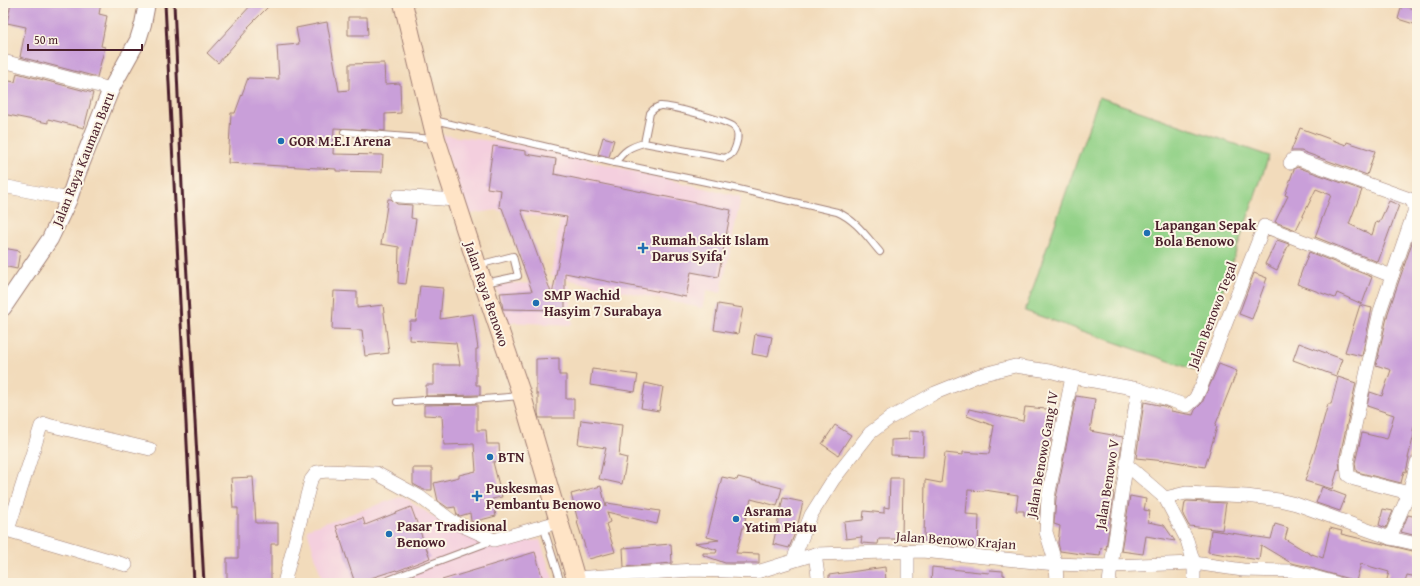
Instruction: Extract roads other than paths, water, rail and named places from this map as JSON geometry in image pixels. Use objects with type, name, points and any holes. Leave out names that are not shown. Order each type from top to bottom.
[{"type":"main road","name":"Jalan Raya Benowo","points":[[403,3],[430,119],[476,265],[522,396],[550,524],[571,581]]},
{"type":"street","name":"Jalan Raya Kauman Baru","points":[[3,308],[50,239],[69,199],[77,175],[112,89],[138,40],[147,3]]},
{"type":"street","points":[[3,61],[48,74],[112,89]]},
{"type":"street","points":[[1290,163],[1293,159],[1298,159],[1410,199],[1414,205],[1414,212],[1380,311],[1347,462],[1348,475],[1354,479],[1409,493]]},
{"type":"street","points":[[3,186],[69,199]]},
{"type":"street","points":[[398,196],[456,200]]},
{"type":"street","name":"Jalan Benowo Tegal","points":[[1138,389],[1187,406],[1195,399],[1264,226],[1392,276]]},
{"type":"street","points":[[793,560],[811,515],[833,480],[870,433],[890,418],[935,393],[980,375],[1014,366],[1049,371],[1072,377],[1138,389]]},
{"type":"street","name":"Jalan Benowo Gang IV","points":[[1057,583],[1056,564],[1046,532],[1048,497],[1072,377]]},
{"type":"street","name":"Jalan Benowo V","points":[[1109,583],[1138,389]]},
{"type":"street","points":[[126,565],[5,530],[41,426],[45,424],[150,449]]},
{"type":"street","points":[[1390,538],[1409,493],[1417,462]]},
{"type":"street","points":[[1127,465],[1165,498],[1187,540],[1194,563],[1194,583]]},
{"type":"street","points":[[284,583],[311,480],[317,472],[376,473],[420,497],[452,521],[494,540],[550,524]]},
{"type":"street","points":[[1165,498],[1186,493],[1246,496],[1279,500],[1296,504],[1390,538],[1417,544]]},
{"type":"street","points":[[908,551],[908,583]]},
{"type":"street","name":"Jalan Benowo Krajan","points":[[571,581],[693,570],[712,570],[756,578],[793,560],[815,554],[922,551],[1056,564],[1111,566],[1194,563],[1243,570],[1292,571],[1336,583]]},
{"type":"street","points":[[815,554],[819,583]]},
{"type":"lane","points":[[615,163],[624,151],[644,143],[725,158],[734,152],[738,140],[735,128],[729,123],[702,115],[660,106],[653,109],[650,113],[644,143]]},
{"type":"lane","points":[[430,119],[615,163],[819,207],[846,216],[856,224],[880,252]]},
{"type":"lane","points":[[344,132],[436,139]]},
{"type":"lane","points":[[476,265],[513,256],[518,276],[483,284]]},
{"type":"lane","points":[[397,402],[425,400],[471,400],[522,396]]},
{"type":"lane","points":[[380,583],[494,540]]},
{"type":"railway","points":[[165,3],[194,583]]},
{"type":"railway","points":[[174,3],[182,187],[204,583]]},
{"type":"place","name":"GOR M.E.I Arena","points":[[281,141]]},
{"type":"place","name":"Lapangan Sepak Bola Benowo","points":[[1147,233]]},
{"type":"place","name":"Rumah Sakit Islam Darus Syifa'","points":[[643,248]]},
{"type":"place","name":"SMP Wachid Hasyim 7 Surabaya","points":[[536,303]]},
{"type":"place","name":"BTN","points":[[490,457]]},
{"type":"place","name":"Puskesmas Pembantu Benowo","points":[[477,496]]},
{"type":"place","name":"Asrama Yatim Piatu","points":[[736,519]]},
{"type":"place","name":"Pasar Tradisional Benowo","points":[[389,534]]}]
